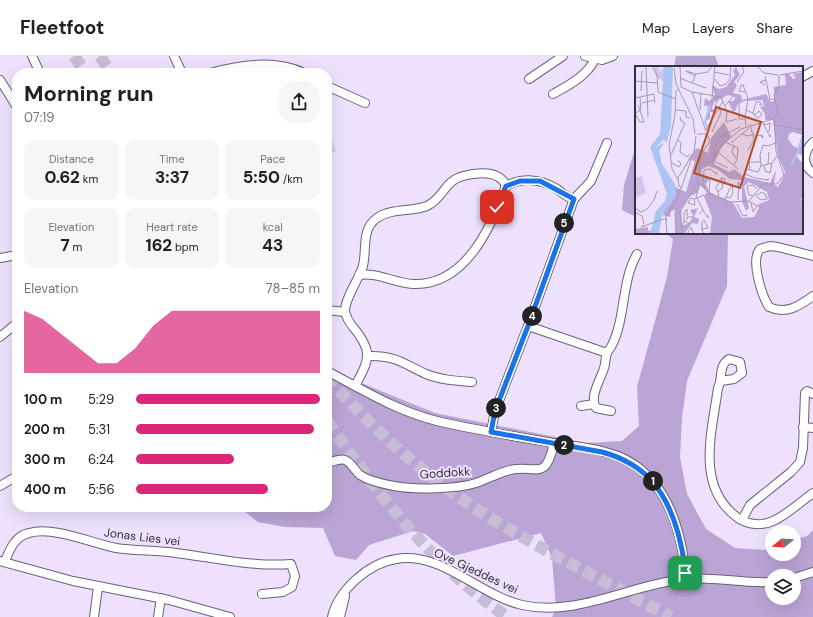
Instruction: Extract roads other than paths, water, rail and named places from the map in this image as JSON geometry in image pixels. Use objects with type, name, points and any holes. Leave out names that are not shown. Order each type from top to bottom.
[{"type":"street","points":[[32,56],[38,68]]},
{"type":"street","points":[[174,56],[180,68]]},
{"type":"street","points":[[529,79],[564,56]]},
{"type":"street","points":[[585,56],[602,60],[613,56]]},
{"type":"street","points":[[553,94],[583,75],[591,68],[594,59]]},
{"type":"street","points":[[234,68],[248,65],[266,64],[287,68]]},
{"type":"street","points":[[803,76],[813,71]]},
{"type":"street","points":[[0,80],[12,99]]},
{"type":"street","points":[[332,88],[365,103]]},
{"type":"street","points":[[813,142],[809,146],[804,158],[806,165],[813,173]]},
{"type":"street","points":[[491,432],[495,411],[528,326],[574,199],[591,181],[607,143]]},
{"type":"street","points":[[355,386],[366,365],[368,356],[364,341],[348,321],[345,312],[346,304],[359,275],[366,246],[367,230],[376,219],[387,214],[426,206],[436,200],[452,180],[461,176],[493,174],[502,178],[506,186]]},
{"type":"street","points":[[359,275],[374,274],[390,280],[413,284],[430,282],[446,276],[458,269],[475,249],[492,220],[506,186],[520,181],[540,181],[574,199]]},
{"type":"street","points":[[813,256],[770,246],[760,249],[756,258],[761,286],[769,307],[782,311],[791,309],[813,297]]},
{"type":"street","points":[[611,412],[600,410],[594,404],[594,396],[605,367],[606,353],[612,346],[618,328],[628,272],[637,254]]},
{"type":"street","points":[[0,258],[12,257]]},
{"type":"street","points":[[332,311],[345,312]]},
{"type":"street","points":[[528,326],[606,353]]},
{"type":"street","points":[[0,337],[12,328]]},
{"type":"street","points":[[368,356],[394,359],[427,374],[443,379],[472,382]]},
{"type":"street","points":[[332,374],[384,402],[413,414],[491,432],[617,456],[633,464],[648,476],[661,492],[670,509],[683,555],[686,579]]},
{"type":"street","points":[[721,381],[718,388],[709,448],[709,466],[714,487],[722,502],[742,520],[758,524],[772,521],[813,493]]},
{"type":"street","points":[[742,520],[750,505],[800,462],[803,448],[805,393],[807,391],[813,395]]},
{"type":"street","points":[[581,406],[594,404]]},
{"type":"street","points":[[803,427],[813,428]]},
{"type":"street","name":"Goddokk","points":[[332,462],[346,460],[362,476],[398,487],[461,486],[477,483],[509,470],[532,470],[541,468],[550,459],[554,443]]},
{"type":"street","points":[[0,486],[12,479]]},
{"type":"street","name":"Jonas Lies vei","points":[[3,561],[10,549],[20,538],[32,532],[42,531],[118,548],[175,552],[240,563],[275,565],[291,564],[295,576],[292,587],[283,592],[262,594]]},
{"type":"street","name":"Ove Gjeddes vei","points":[[332,617],[336,605],[359,577],[373,566],[388,560],[407,558],[434,563],[493,595],[514,603],[536,607],[562,608],[584,604],[649,586],[686,579],[765,582]]},
{"type":"street","points":[[3,561],[98,586],[161,598],[230,617]]},
{"type":"street","points":[[801,576],[813,572]]},
{"type":"street","points":[[94,617],[98,586]]},
{"type":"street","name":"Ove Gjeddes vei","points":[[340,617],[346,592]]},
{"type":"street","points":[[158,617],[161,598]]},
{"type":"tunnel","points":[[74,56],[82,68]]},
{"type":"tunnel","points":[[100,56],[108,68]]},
{"type":"tunnel","points":[[332,383],[379,432],[417,465],[457,496],[525,539],[671,617]]},
{"type":"tunnel","points":[[332,428],[366,475],[408,527],[454,575],[507,617]]}]
